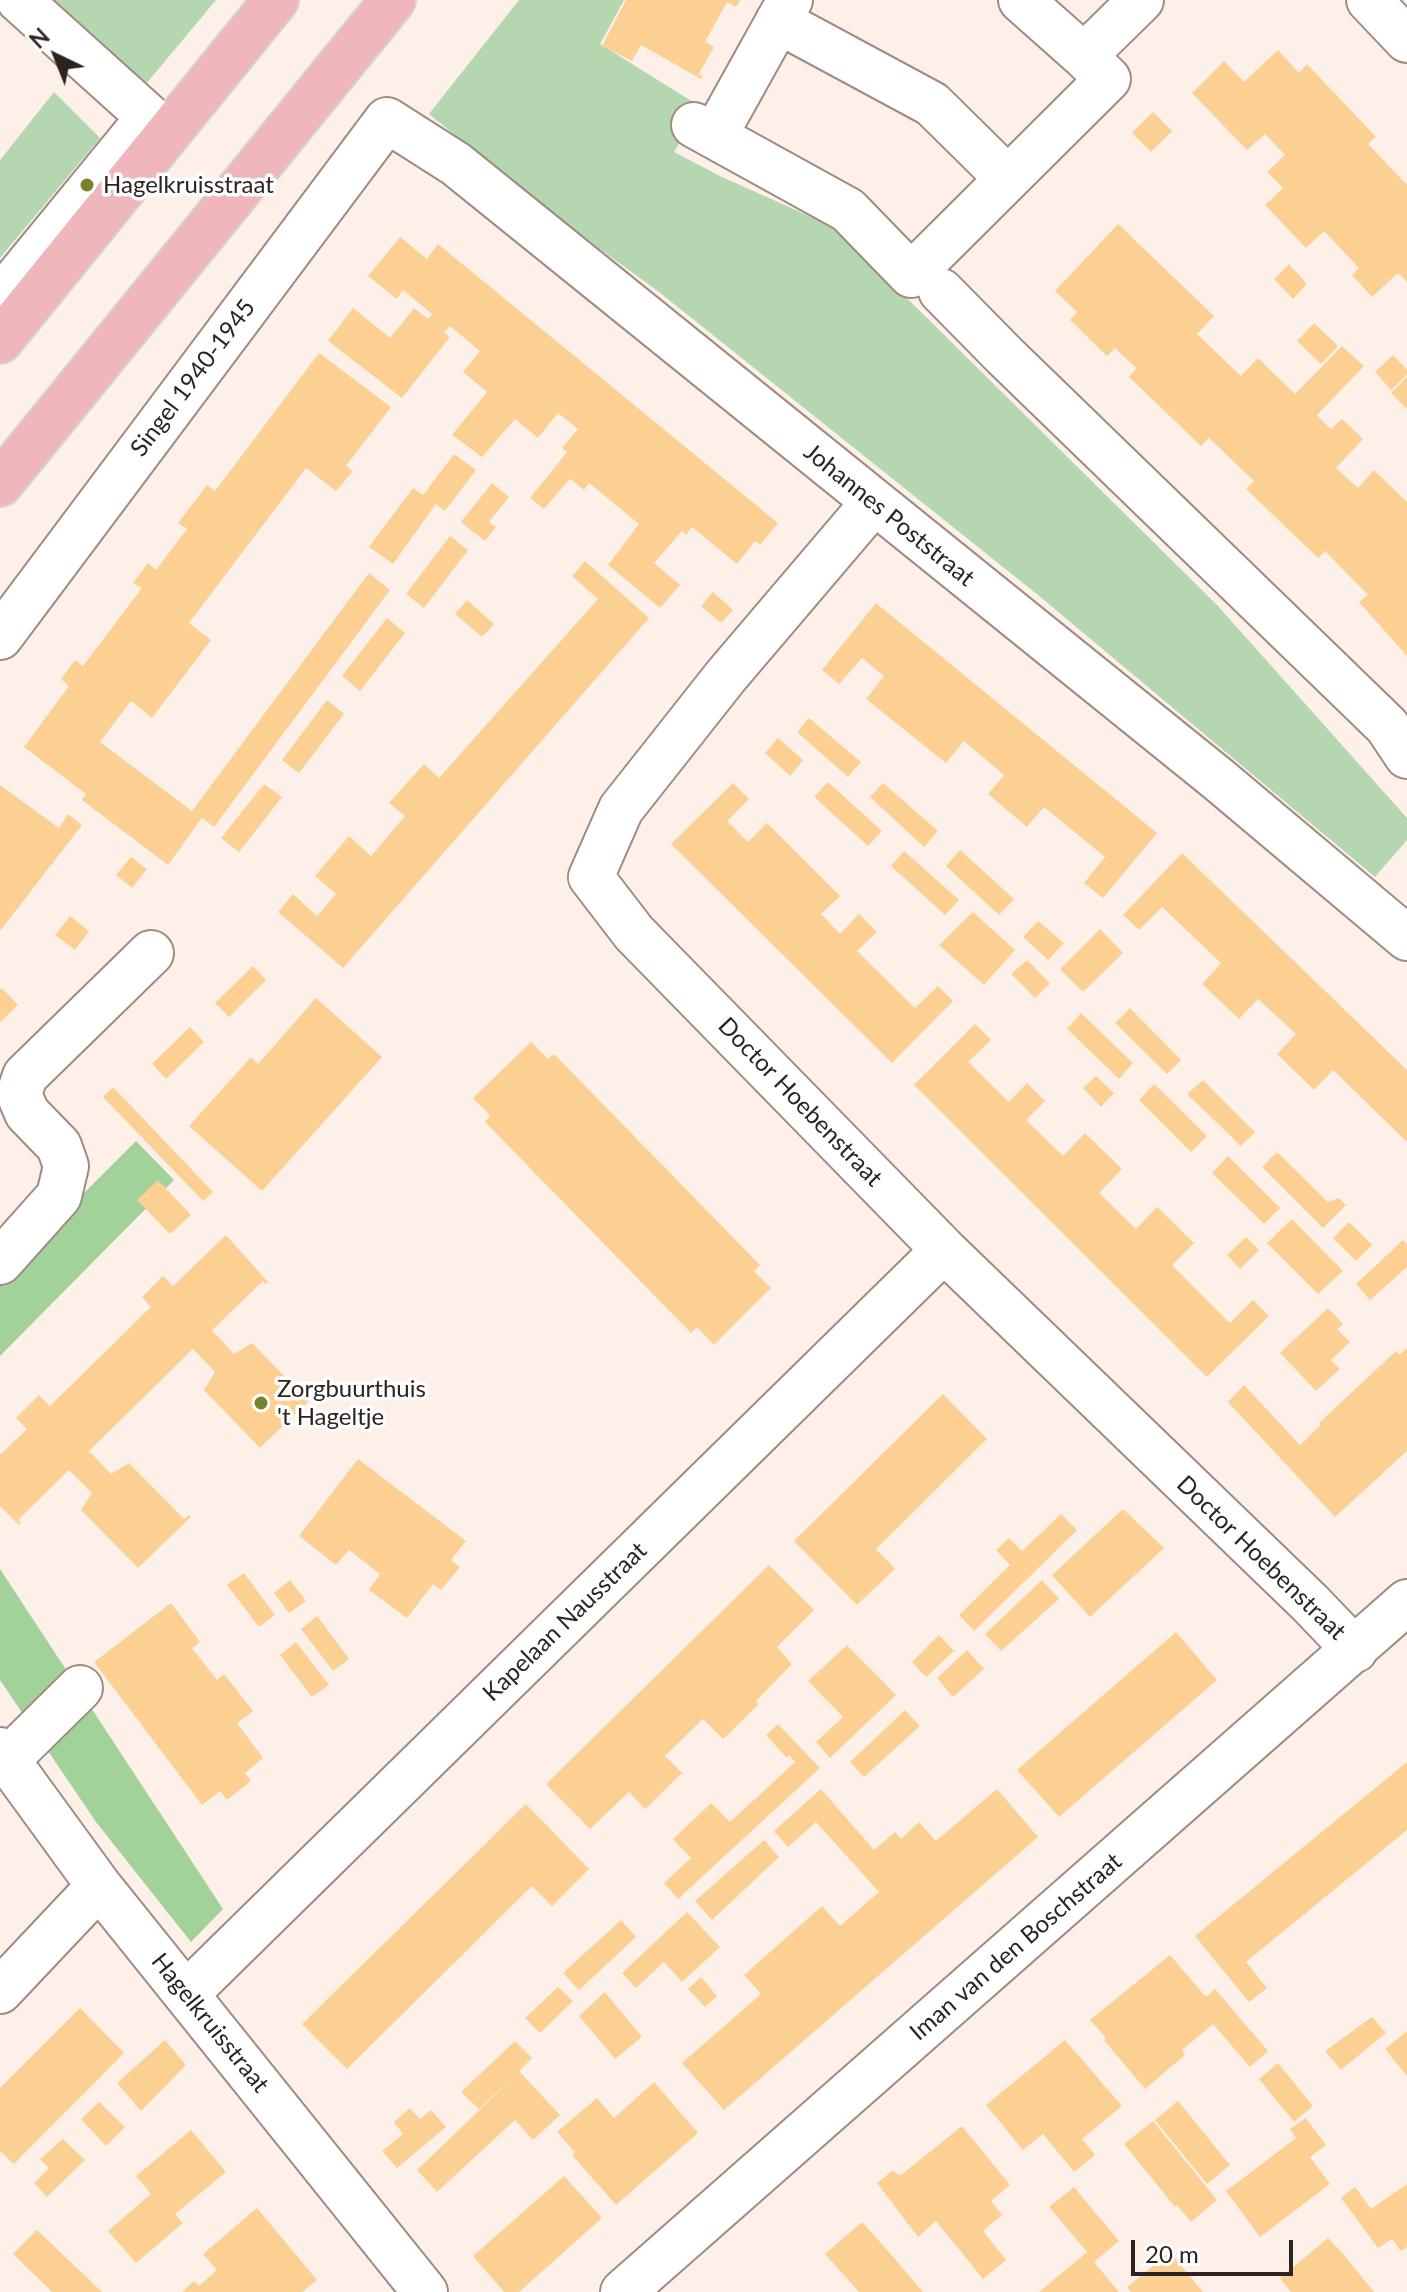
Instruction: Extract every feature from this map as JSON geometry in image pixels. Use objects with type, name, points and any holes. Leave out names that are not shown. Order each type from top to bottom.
[{"type":"main road","points":[[0,341],[276,0]]},
{"type":"main road","points":[[0,484],[393,0]]},
{"type":"street","points":[[0,299],[149,117],[19,0]]},
{"type":"street","points":[[1007,178],[932,104],[784,11],[705,130],[848,210],[911,275],[1108,79],[1021,0]]},
{"type":"street","points":[[1084,56],[1141,0]]},
{"type":"street","points":[[1369,0],[1407,40]]},
{"type":"street","name":"Johannes Poststraat","points":[[387,120],[456,164],[1218,779],[1399,919]]},
{"type":"street","name":"Singel 1940-1945","points":[[0,637],[387,120]]},
{"type":"street","points":[[941,291],[1387,726],[1407,756]]},
{"type":"street","name":"Doctor Hoebenstraat","points":[[874,502],[726,676],[621,809],[591,877],[634,933],[944,1250],[1355,1650]]},
{"type":"street","points":[[0,1262],[59,1196],[66,1166],[59,1146],[27,1113],[19,1094],[25,1076],[151,953]]},
{"type":"street","name":"Kapelaan Nausstraat","points":[[186,1994],[944,1250]]},
{"type":"street","name":"Iman van den Boschstraat","points":[[623,2292],[1407,1602]]},
{"type":"street","points":[[4,1755],[80,1688]]},
{"type":"street","name":"Hagelkruisstraat","points":[[4,1755],[99,1886],[425,2292]]},
{"type":"street","points":[[0,1991],[99,1886]]},
{"type":"green space","points":[[32,0],[216,0],[146,84],[118,77]]},
{"type":"green space","points":[[519,0],[624,0],[600,44],[701,107],[674,152],[836,228],[1217,605],[1407,818],[1407,840],[1375,877],[1038,595],[659,292],[552,214],[429,114]]},
{"type":"green space","points":[[54,92],[100,138],[0,258],[0,160]]},
{"type":"green space","points":[[136,1141],[174,1180],[0,1356],[0,1277]]},
{"type":"green space","points":[[0,1569],[223,1909],[191,1942],[96,1822],[0,1680]]},
{"type":"building","points":[[626,0],[740,0],[736,7],[727,2],[705,42],[714,47],[697,77],[641,45],[632,61],[602,46]]},
{"type":"building","points":[[1278,50],[1299,73],[1307,64],[1376,137],[1368,144],[1407,185],[1407,282],[1398,273],[1372,297],[1352,275],[1359,268],[1324,231],[1306,248],[1265,205],[1283,188],[1267,172],[1285,155],[1265,134],[1247,150],[1192,93],[1224,61],[1244,82]]},
{"type":"building","points":[[1153,112],[1172,131],[1151,152],[1132,133]]},
{"type":"building","points":[[1118,224],[1214,316],[1197,334],[1241,376],[1258,358],[1295,394],[1342,346],[1364,366],[1317,415],[1331,429],[1342,419],[1363,439],[1336,468],[1358,488],[1374,470],[1407,502],[1407,656],[1359,602],[1368,595],[1325,551],[1318,558],[1246,489],[1254,481],[1209,438],[1201,446],[1129,377],[1136,368],[1115,348],[1107,356],[1070,320],[1077,312],[1055,291]]},
{"type":"building","points":[[400,237],[427,259],[438,244],[778,523],[760,545],[755,541],[737,564],[692,527],[686,535],[682,531],[654,563],[680,585],[660,608],[608,565],[639,524],[589,483],[584,490],[570,479],[544,509],[530,498],[567,452],[562,448],[578,429],[558,413],[538,438],[515,419],[482,457],[452,435],[487,392],[463,372],[480,351],[450,326],[444,333],[450,337],[402,398],[328,341],[353,308],[390,338],[414,308],[428,319],[432,314],[403,290],[397,299],[368,276]]},
{"type":"building","points":[[1289,264],[1307,284],[1293,299],[1274,279]]},
{"type":"building","points":[[1314,323],[1338,346],[1321,364],[1297,341]]},
{"type":"building","points":[[319,353],[391,407],[346,466],[353,471],[336,491],[306,468],[189,623],[211,640],[152,718],[131,701],[100,742],[192,811],[369,573],[390,590],[214,827],[202,818],[168,865],[82,800],[86,794],[24,747],[69,686],[61,679],[75,660],[83,666],[142,588],[133,583],[148,563],[156,570],[187,529],[178,523],[207,485],[215,491]]},
{"type":"building","points":[[1393,355],[1407,369],[1407,375],[1391,390],[1375,372]]},
{"type":"building","points":[[1407,377],[1407,409],[1391,393]]},
{"type":"building","points":[[454,454],[476,470],[445,511],[436,504],[393,564],[369,547],[413,488],[423,495]]},
{"type":"building","points":[[492,483],[509,497],[489,522],[496,527],[485,541],[461,522]]},
{"type":"building","points":[[450,536],[468,550],[424,608],[406,594]]},
{"type":"building","points":[[585,561],[649,618],[343,968],[278,912],[293,894],[317,916],[336,894],[315,876],[349,836],[371,856],[405,816],[389,803],[424,764],[439,778],[598,599],[572,576]]},
{"type":"building","points":[[713,592],[733,610],[721,623],[701,606]]},
{"type":"building","points":[[467,600],[494,624],[482,637],[455,614]]},
{"type":"building","points":[[876,603],[1157,833],[1103,898],[1084,883],[1105,857],[1044,807],[1027,827],[988,794],[1004,775],[964,741],[946,763],[866,699],[884,676],[862,658],[839,684],[822,670]]},
{"type":"building","points":[[387,618],[405,633],[360,691],[342,676]]},
{"type":"building","points":[[327,700],[344,714],[299,773],[282,760]]},
{"type":"building","points":[[809,718],[861,762],[848,777],[797,732]]},
{"type":"building","points":[[778,738],[803,760],[790,776],[765,753]]},
{"type":"building","points":[[828,782],[882,831],[868,846],[814,797]]},
{"type":"building","points":[[733,783],[749,799],[727,821],[748,842],[767,823],[840,896],[821,914],[840,934],[859,914],[877,932],[857,951],[915,1008],[938,986],[953,1001],[892,1063],[671,844]]},
{"type":"building","points":[[883,783],[938,831],[924,847],[870,797]]},
{"type":"building","points":[[264,784],[282,797],[239,852],[221,838]]},
{"type":"building","points":[[0,785],[59,828],[68,814],[82,825],[0,931]]},
{"type":"building","points":[[960,850],[1014,899],[999,915],[946,866]]},
{"type":"building","points":[[904,851],[959,900],[945,915],[891,866]]},
{"type":"building","points":[[1182,853],[1407,1070],[1407,1142],[1333,1070],[1314,1090],[1277,1054],[1296,1034],[1258,999],[1239,1019],[1202,984],[1221,963],[1162,907],[1139,930],[1123,915]]},
{"type":"building","points":[[131,857],[147,869],[132,888],[116,875]]},
{"type":"building","points":[[973,912],[1015,950],[984,985],[939,945]]},
{"type":"building","points":[[70,916],[89,931],[75,950],[55,935]]},
{"type":"building","points":[[1038,921],[1064,943],[1048,960],[1023,937]]},
{"type":"building","points":[[1100,929],[1123,953],[1083,992],[1060,969]]},
{"type":"building","points":[[1027,960],[1050,983],[1035,998],[1011,974]]},
{"type":"building","points":[[253,966],[266,980],[229,1017],[215,1003]]},
{"type":"building","points":[[2,988],[18,1005],[0,1022],[0,990]]},
{"type":"building","points":[[316,998],[382,1057],[262,1191],[189,1126],[251,1057],[258,1064]]},
{"type":"building","points":[[1130,1008],[1181,1060],[1167,1074],[1115,1023]]},
{"type":"building","points":[[1081,1013],[1133,1063],[1119,1079],[1067,1029]]},
{"type":"building","points":[[975,1024],[991,1040],[968,1062],[1009,1102],[1027,1083],[1045,1101],[1026,1120],[1063,1156],[1085,1133],[1122,1169],[1099,1193],[1136,1229],[1157,1207],[1194,1243],[1172,1265],[1230,1323],[1253,1300],[1269,1316],[1207,1377],[914,1085]]},
{"type":"building","points":[[190,1027],[204,1042],[166,1079],[152,1064]]},
{"type":"building","points":[[531,1042],[548,1059],[554,1054],[760,1265],[754,1271],[771,1288],[714,1345],[697,1327],[691,1333],[485,1122],[490,1115],[473,1098]]},
{"type":"building","points":[[1096,1076],[1114,1093],[1101,1107],[1083,1088]]},
{"type":"building","points":[[1203,1080],[1255,1132],[1241,1146],[1187,1094]]},
{"type":"building","points":[[1154,1084],[1207,1136],[1191,1152],[1139,1100]]},
{"type":"building","points":[[113,1087],[213,1192],[203,1201],[103,1097]]},
{"type":"building","points":[[1277,1152],[1328,1202],[1339,1198],[1346,1205],[1323,1228],[1262,1167]]},
{"type":"building","points":[[1228,1156],[1280,1208],[1264,1224],[1212,1173]]},
{"type":"building","points":[[158,1180],[191,1215],[170,1234],[137,1200]]},
{"type":"building","points":[[1292,1219],[1343,1271],[1318,1294],[1267,1243]]},
{"type":"building","points":[[1349,1222],[1372,1245],[1356,1261],[1333,1238]]},
{"type":"building","name":"Zorgbuurthuis 't Hageltje","points":[[226,1235],[268,1282],[263,1281],[212,1330],[234,1354],[252,1343],[309,1401],[260,1448],[204,1390],[215,1372],[193,1349],[89,1451],[111,1474],[129,1463],[184,1519],[189,1515],[191,1517],[138,1568],[81,1510],[92,1493],[69,1470],[18,1520],[19,1525],[0,1506],[0,1455],[27,1429],[16,1418],[39,1395],[50,1406],[151,1307],[142,1297],[163,1276],[173,1286]]},
{"type":"building","points":[[1246,1237],[1259,1250],[1240,1269],[1227,1255]]},
{"type":"building","points":[[1403,1240],[1407,1244],[1407,1267],[1370,1300],[1356,1284]]},
{"type":"building","points":[[1328,1308],[1343,1324],[1337,1329],[1350,1342],[1331,1360],[1340,1369],[1316,1391],[1280,1353]]},
{"type":"building","points":[[1407,1348],[1407,1451],[1335,1517],[1228,1402],[1244,1385],[1300,1445],[1321,1425],[1319,1423],[1396,1351],[1399,1355]]},
{"type":"building","points":[[943,1394],[987,1439],[876,1549],[895,1569],[857,1605],[794,1541]]},
{"type":"building","points":[[358,1459],[466,1541],[451,1560],[460,1567],[441,1590],[433,1584],[407,1618],[369,1590],[380,1574],[349,1550],[336,1565],[299,1536]]},
{"type":"building","points":[[1123,1509],[1164,1548],[1090,1617],[1052,1575]]},
{"type":"building","points":[[1061,1514],[1077,1530],[974,1631],[959,1615],[1010,1565],[996,1550],[1009,1538],[1022,1551]]},
{"type":"building","points":[[769,1565],[814,1610],[777,1647],[792,1664],[756,1701],[759,1704],[723,1739],[703,1719],[665,1756],[682,1773],[645,1809],[629,1792],[590,1829],[546,1784]]},
{"type":"building","points":[[244,1573],[275,1615],[259,1627],[227,1585]]},
{"type":"building","points":[[290,1580],[306,1601],[289,1613],[274,1593]]},
{"type":"building","points":[[1042,1580],[1059,1599],[1001,1651],[985,1634]]},
{"type":"building","points":[[171,1603],[200,1642],[192,1648],[217,1680],[224,1674],[253,1711],[237,1723],[263,1758],[245,1773],[251,1781],[227,1800],[220,1791],[202,1805],[94,1662]]},
{"type":"building","points":[[317,1616],[349,1659],[333,1671],[301,1629]]},
{"type":"building","points":[[1176,1632],[1217,1680],[1059,1817],[1017,1770]]},
{"type":"building","points":[[939,1635],[954,1651],[926,1677],[912,1662]]},
{"type":"building","points":[[296,1642],[329,1685],[312,1697],[280,1655]]},
{"type":"building","points":[[847,1645],[896,1695],[830,1758],[816,1742],[843,1717],[808,1681]]},
{"type":"building","points":[[967,1650],[984,1669],[953,1697],[937,1678]]},
{"type":"building","points":[[905,1710],[920,1726],[864,1777],[850,1762]]},
{"type":"building","points":[[778,1724],[820,1768],[678,1899],[664,1883],[691,1858],[673,1839],[711,1803],[730,1822],[795,1762],[789,1755],[787,1758],[766,1735]]},
{"type":"building","points":[[1407,1762],[1407,1830],[1246,1962],[1267,1988],[1249,2002],[1195,1936]]},
{"type":"building","points":[[821,1789],[874,1850],[895,1832],[901,1839],[919,1822],[936,1841],[997,1789],[1038,1837],[724,2110],[682,2063],[761,1994],[744,1975],[822,1906],[840,1926],[879,1892],[816,1822],[788,1847],[774,1831]]},
{"type":"building","points":[[526,1804],[589,1869],[552,1906],[532,1886],[347,2069],[302,2024]]},
{"type":"building","points":[[764,1840],[779,1857],[712,1920],[695,1901]]},
{"type":"building","points":[[687,1912],[720,1947],[682,1982],[664,1962],[636,1988],[622,1973]]},
{"type":"building","points":[[621,1920],[636,1937],[579,1990],[563,1973]]},
{"type":"building","points":[[1170,1955],[1206,1997],[1215,1989],[1268,2051],[1250,2067],[1213,2024],[1182,2050],[1185,2055],[1145,2089],[1104,2040],[1106,2038],[1090,2020]]},
{"type":"building","points":[[701,1977],[717,1996],[705,2007],[688,1989]]},
{"type":"building","points":[[558,1987],[573,2001],[540,2033],[525,2018]]},
{"type":"building","points":[[605,1992],[642,2037],[615,2059],[579,2016]]},
{"type":"building","points":[[80,2008],[124,2053],[14,2164],[0,2151],[0,2088]]},
{"type":"building","points":[[1372,2017],[1386,2033],[1341,2070],[1325,2051]]},
{"type":"building","points":[[1407,2031],[1407,2076],[1385,2049]]},
{"type":"building","points":[[165,2040],[186,2065],[141,2111],[117,2083]]},
{"type":"building","points":[[1065,2040],[1122,2106],[1082,2139],[1095,2155],[1074,2172],[1043,2134],[1023,2150],[986,2105]]},
{"type":"building","points":[[515,2041],[532,2058],[519,2071],[560,2115],[533,2140],[515,2120],[437,2192],[417,2170],[517,2074],[479,2109],[461,2092]]},
{"type":"building","points":[[1278,2063],[1313,2106],[1294,2122],[1259,2079]]},
{"type":"building","points":[[654,2082],[698,2133],[616,2205],[572,2155],[575,2152],[557,2132],[597,2098],[614,2118]]},
{"type":"building","points":[[1178,2101],[1230,2165],[1207,2184],[1155,2120]]},
{"type":"building","points":[[99,2102],[125,2127],[106,2146],[81,2119]]},
{"type":"building","points":[[410,2108],[420,2119],[431,2110],[446,2127],[397,2168],[382,2151],[403,2134],[394,2122]]},
{"type":"building","points":[[1306,2118],[1326,2145],[1310,2157],[1330,2184],[1260,2237],[1226,2191],[1296,2138],[1290,2129]]},
{"type":"building","points":[[1153,2121],[1217,2200],[1191,2222],[1124,2144]]},
{"type":"building","points":[[962,2126],[1010,2185],[991,2201],[1002,2215],[983,2231],[1006,2260],[983,2279],[936,2221],[918,2237],[877,2183],[892,2171],[901,2175]]},
{"type":"building","points":[[191,2130],[226,2172],[175,2214],[183,2223],[136,2263],[108,2231],[151,2194],[136,2176]]},
{"type":"building","points":[[63,2139],[85,2160],[47,2197],[34,2183],[49,2168],[40,2159]]},
{"type":"building","points":[[564,2176],[602,2218],[519,2292],[504,2292],[473,2256]]},
{"type":"building","points":[[1407,2184],[1407,2247],[1401,2251],[1392,2239],[1378,2248],[1341,2198],[1355,2187],[1371,2209]]},
{"type":"building","points":[[1074,2187],[1119,2241],[1094,2262],[1119,2292],[1039,2292],[1087,2252],[1049,2207]]},
{"type":"building","points":[[257,2208],[317,2280],[302,2292],[182,2292],[194,2281],[199,2286],[217,2270],[203,2254]]},
{"type":"building","points":[[862,2222],[923,2292],[859,2292],[825,2254]]},
{"type":"building","points":[[37,2230],[102,2292],[52,2292],[13,2254]]},
{"type":"building","points":[[1328,2238],[1374,2292],[1291,2292],[1280,2278]]},
{"type":"building","points":[[1170,2252],[1203,2292],[1131,2292],[1127,2287]]},
{"type":"place","name":"Hagelkruisstraat","points":[[87,185]]},
{"type":"place","name":"Zorgbuurthuis 't Hageltje","points":[[261,1403]]}]
